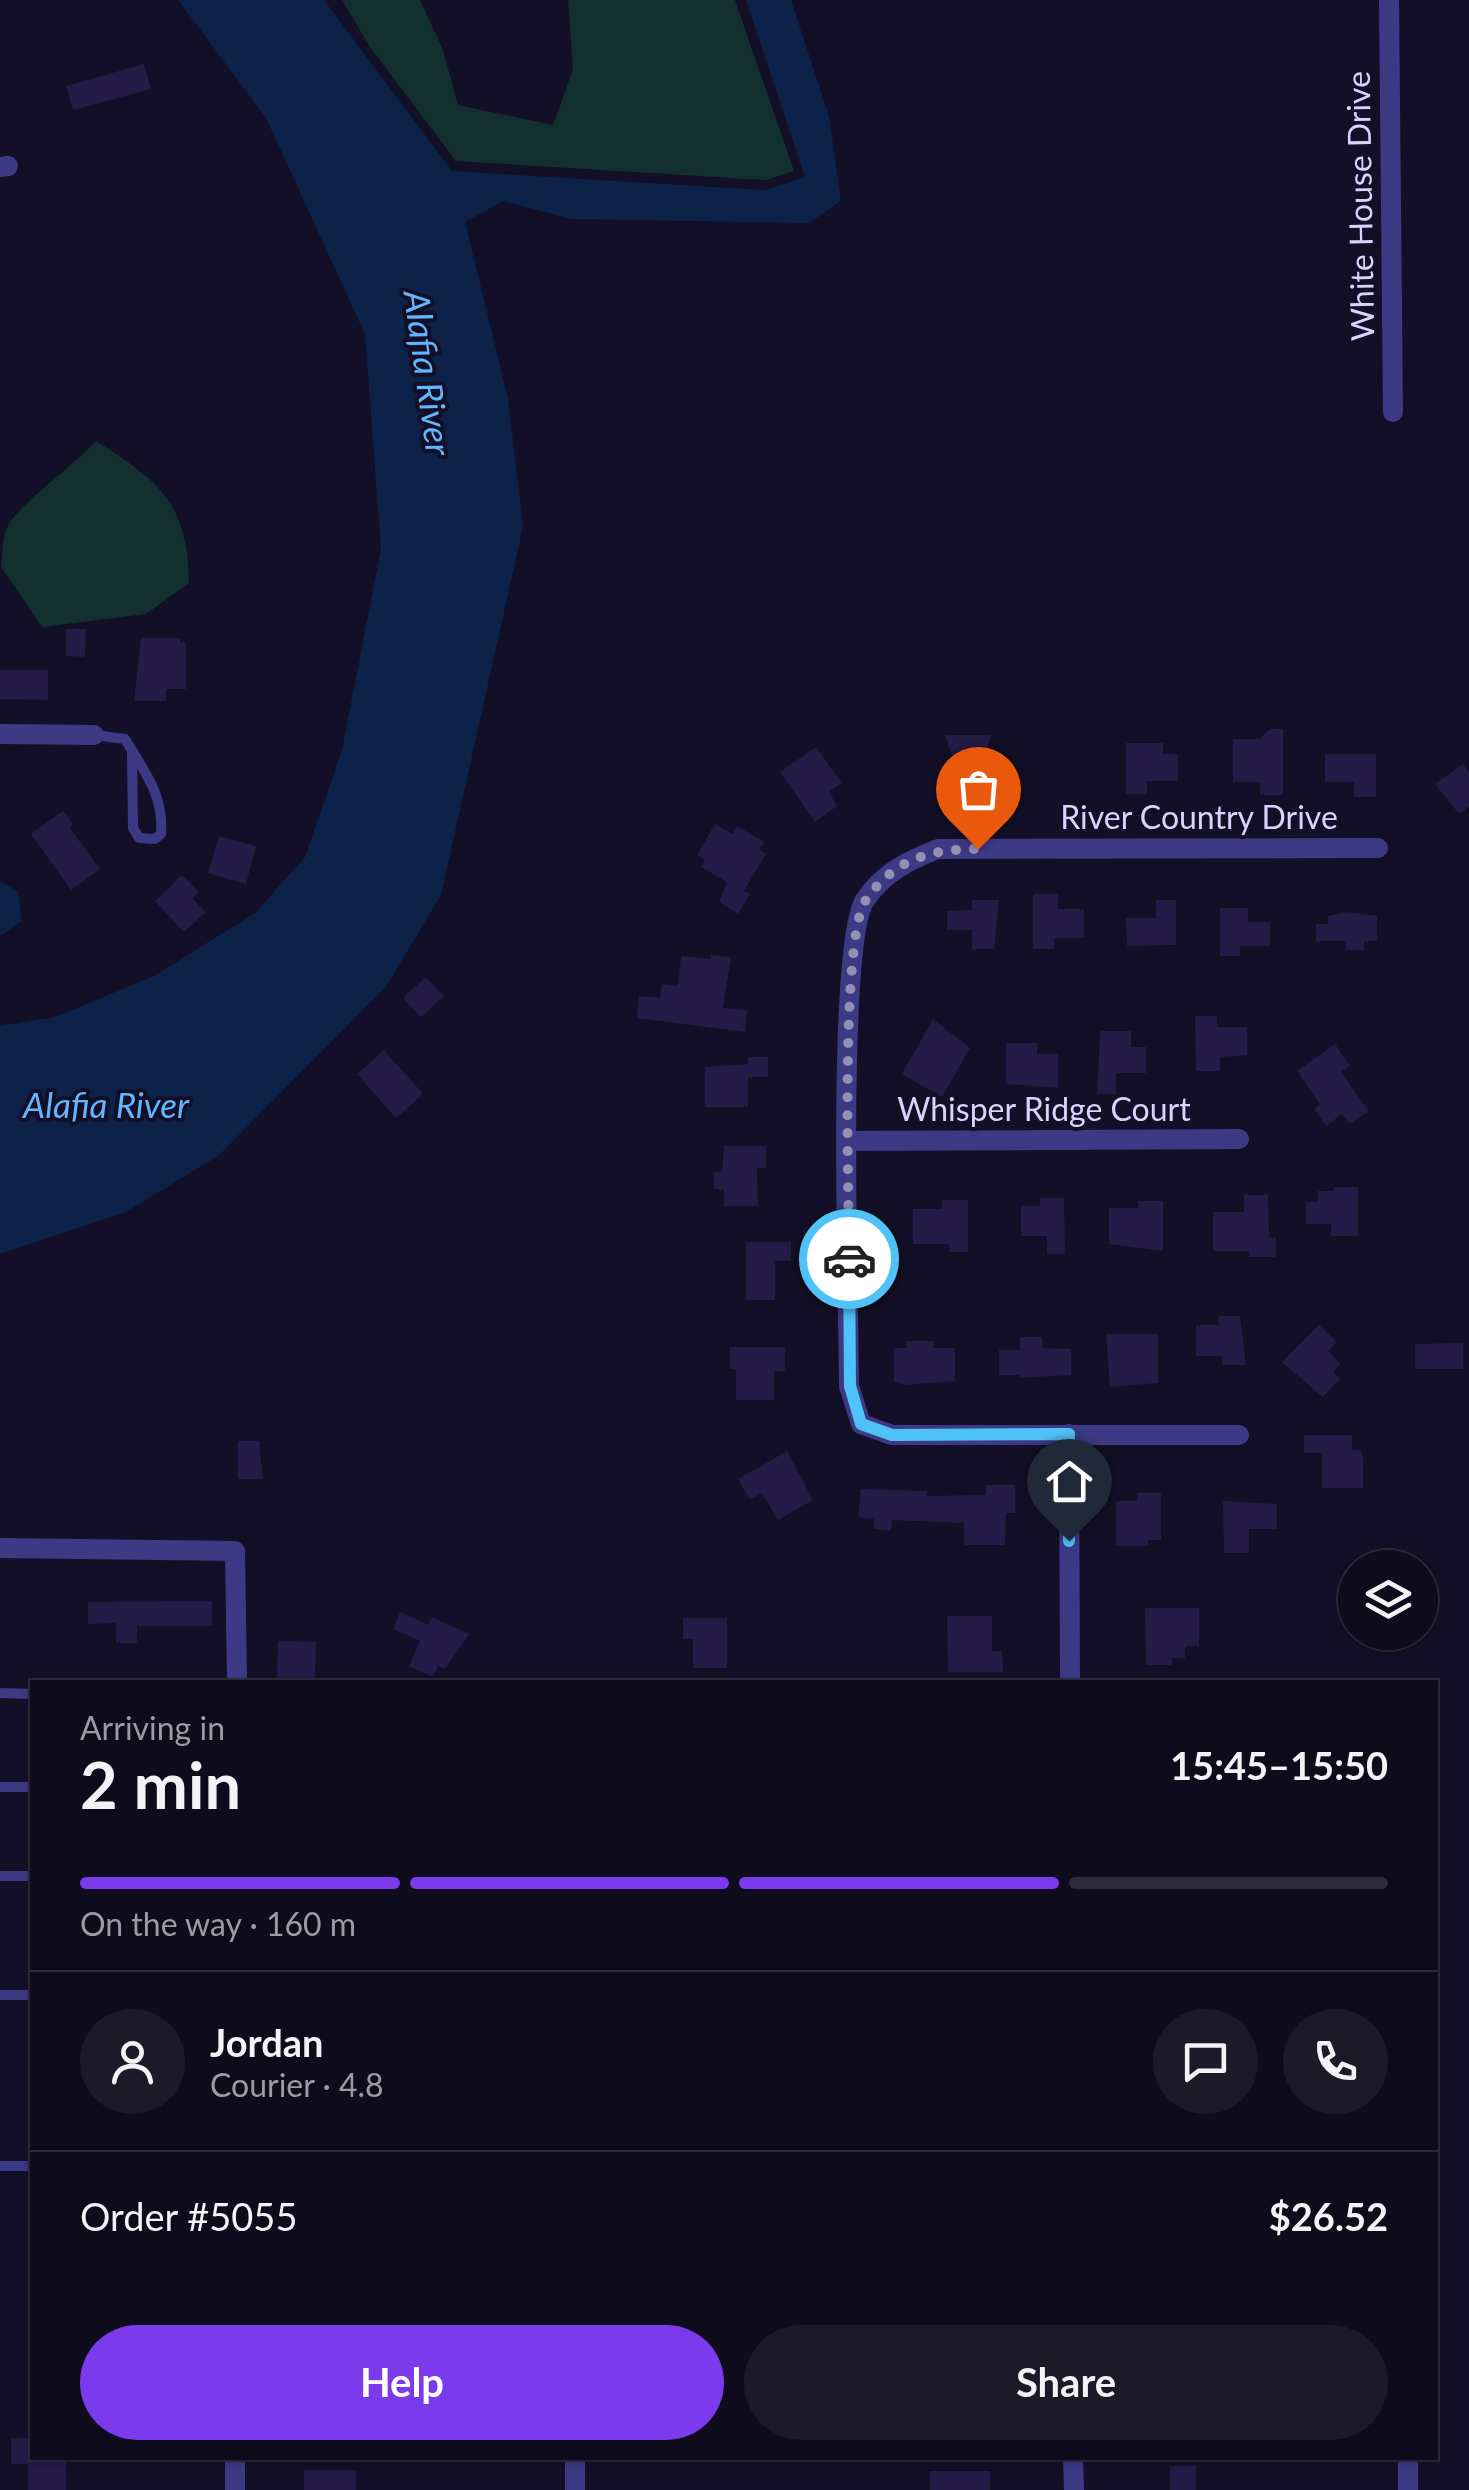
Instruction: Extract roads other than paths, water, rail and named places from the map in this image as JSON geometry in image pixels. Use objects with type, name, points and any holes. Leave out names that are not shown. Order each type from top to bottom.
[{"type":"street","name":"White House Drive","points":[[1389,0],[1393,412]]},
{"type":"street","points":[[0,734],[94,735]]},
{"type":"street","name":"River Country Drive","points":[[1239,1435],[892,1435],[861,1424],[850,1386],[848,1141],[852,962],[863,902],[901,863],[938,849],[1378,848]]},
{"type":"street","name":"Whisper Ridge Court","points":[[848,1141],[1239,1140]]},
{"type":"street","points":[[1069,1434],[1070,1680]]},
{"type":"street","points":[[0,1548],[235,1551],[237,1680]]},
{"type":"street","points":[[235,2460],[235,2490]]},
{"type":"street","points":[[575,2460],[575,2490]]},
{"type":"street","points":[[1072,2460],[1074,2490]]},
{"type":"street","points":[[1408,2460],[1408,2490]]},
{"type":"lane","points":[[94,735],[125,739],[159,795],[161,834],[156,839],[139,838],[133,828],[132,751]]},
{"type":"lane","points":[[0,1694],[30,1694]]},
{"type":"lane","points":[[0,1787],[30,1787]]},
{"type":"lane","points":[[0,1876],[30,1876]]},
{"type":"lane","points":[[0,1995],[30,1996]]},
{"type":"lane","points":[[0,2166],[30,2166]]},
{"type":"water","name":"Alafia River","points":[[178,0],[324,0],[452,171],[766,190],[805,177],[746,0],[791,0],[829,116],[841,201],[809,223],[571,219],[503,201],[465,222],[508,398],[523,527],[441,895],[386,987],[218,1156],[126,1212],[0,1254],[0,1026],[55,1017],[154,976],[255,913],[305,857],[342,750],[381,549],[365,334],[266,118]]},
{"type":"water","points":[[0,881],[18,891],[22,921],[0,936]]}]
